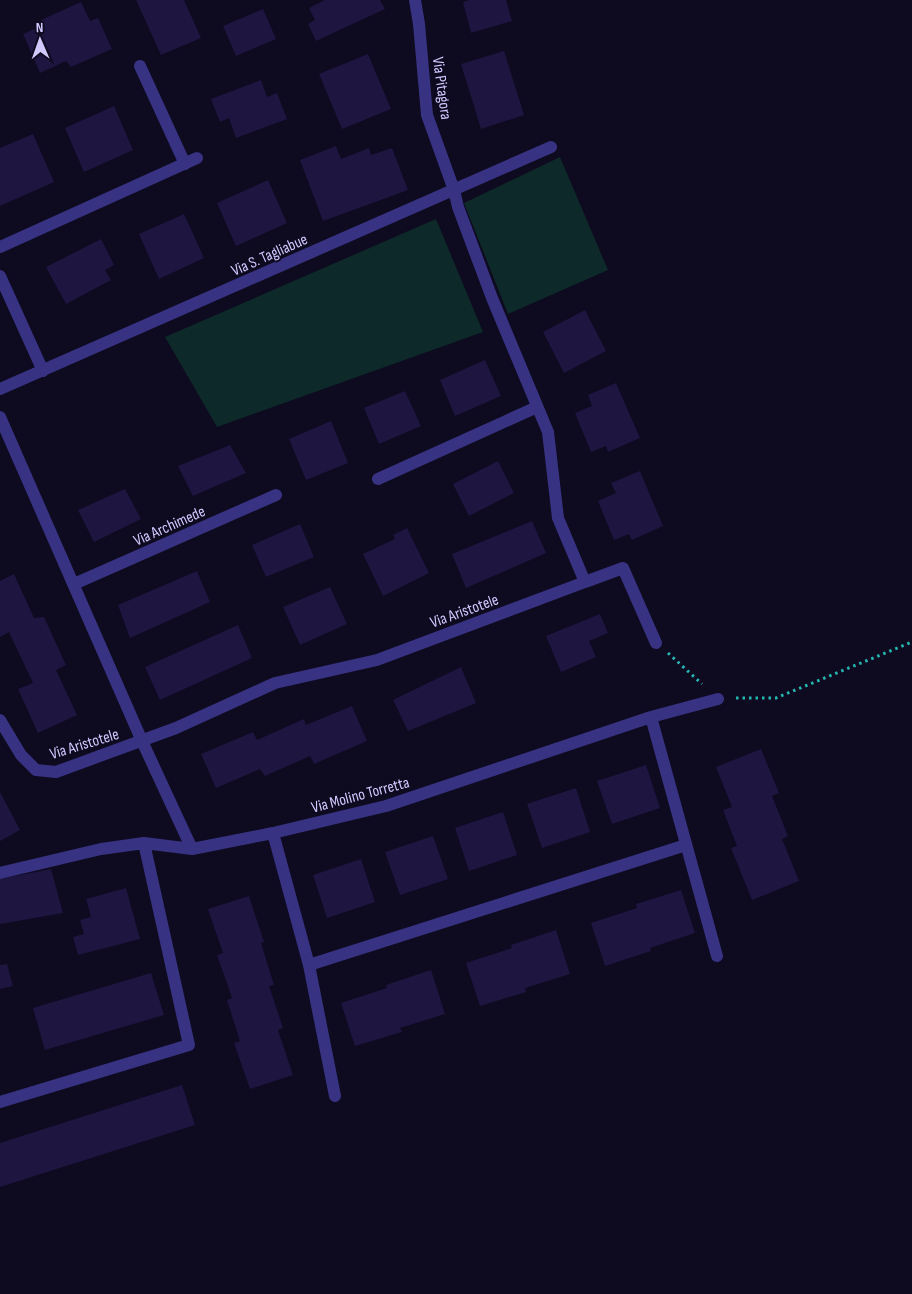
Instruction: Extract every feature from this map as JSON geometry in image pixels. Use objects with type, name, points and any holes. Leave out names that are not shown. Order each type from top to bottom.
[{"type":"street","name":"Via Pitagora","points":[[415,0],[419,24],[427,116],[492,298],[537,407]]},
{"type":"street","points":[[140,66],[185,164]]},
{"type":"street","name":"Via S. Tagliabue","points":[[0,390],[551,147]]},
{"type":"street","points":[[0,247],[197,158]]},
{"type":"street","points":[[0,276],[43,371]]},
{"type":"street","points":[[378,479],[537,407],[548,432],[558,518],[585,582]]},
{"type":"street","points":[[0,417],[142,741],[192,849]]},
{"type":"street","name":"Via Archimede","points":[[74,584],[276,495]]},
{"type":"street","name":"Via Aristotele","points":[[0,720],[22,756],[36,770],[56,772],[176,728],[275,683],[377,660],[623,568],[656,643]]},
{"type":"street","name":"Via Molino Torretta","points":[[0,873],[101,849],[144,844],[192,849],[274,834],[386,806],[651,717],[718,699]]},
{"type":"street","points":[[651,717],[716,956]]},
{"type":"street","points":[[274,834],[309,965],[335,1096]]},
{"type":"street","points":[[0,1102],[189,1045],[144,844]]},
{"type":"street","points":[[309,965],[686,845]]},
{"type":"path","points":[[656,643],[718,699],[776,698],[912,642]]},
{"type":"green space","points":[[560,157],[608,270],[508,314],[464,203]]},
{"type":"green space","points":[[436,219],[483,332],[217,427],[165,337]]},
{"type":"building","points":[[136,0],[184,0],[201,38],[161,55]]},
{"type":"building","points":[[325,0],[380,0],[385,9],[316,41],[308,24],[315,20],[309,8]]},
{"type":"building","points":[[469,0],[506,0],[512,21],[471,33],[463,2]]},
{"type":"building","points":[[81,2],[90,21],[98,18],[112,49],[71,67],[66,61],[40,73],[23,34],[43,25],[41,20]]},
{"type":"building","points":[[263,9],[276,39],[236,56],[223,26]]},
{"type":"building","points":[[504,51],[524,115],[481,129],[461,64]]},
{"type":"building","points":[[368,54],[391,109],[342,129],[319,74]]},
{"type":"building","points":[[261,80],[267,97],[277,93],[287,119],[236,138],[229,118],[220,122],[211,99]]},
{"type":"building","points":[[114,106],[133,150],[84,172],[65,128]]},
{"type":"building","points":[[33,134],[54,182],[0,206],[0,148]]},
{"type":"building","points":[[336,146],[341,159],[369,148],[371,155],[392,148],[408,190],[323,221],[300,160]]},
{"type":"building","points":[[268,180],[287,223],[236,246],[217,203]]},
{"type":"building","points":[[184,214],[204,258],[159,279],[139,234]]},
{"type":"building","points":[[101,239],[114,265],[105,270],[111,280],[66,304],[46,267]]},
{"type":"building","points":[[585,310],[606,351],[564,373],[543,332]]},
{"type":"building","points":[[485,360],[501,396],[455,416],[440,380]]},
{"type":"building","points":[[616,383],[640,438],[608,452],[606,446],[591,452],[575,413],[592,406],[588,395]]},
{"type":"building","points":[[405,391],[421,426],[379,444],[364,408]]},
{"type":"building","points":[[331,421],[348,463],[306,480],[289,439]]},
{"type":"building","points":[[230,445],[246,473],[193,496],[178,466]]},
{"type":"building","points":[[498,461],[514,493],[469,516],[453,484]]},
{"type":"building","points":[[640,471],[663,526],[632,540],[629,534],[614,540],[598,501],[616,493],[611,483]]},
{"type":"building","points":[[125,489],[141,519],[94,542],[78,510]]},
{"type":"building","points":[[532,521],[546,553],[466,588],[452,554]]},
{"type":"building","points":[[300,524],[314,557],[266,577],[252,545]]},
{"type":"building","points":[[407,528],[429,573],[383,596],[363,554],[395,539],[393,535]]},
{"type":"building","points":[[197,571],[210,602],[130,638],[118,605]]},
{"type":"building","points":[[14,574],[34,618],[44,617],[66,665],[56,670],[77,715],[38,733],[18,689],[33,683],[9,632],[0,637],[0,581]]},
{"type":"building","points":[[330,587],[347,624],[300,645],[283,607]]},
{"type":"building","points":[[600,614],[608,633],[589,641],[596,657],[561,672],[546,636]]},
{"type":"building","points":[[238,625],[252,658],[160,700],[145,667]]},
{"type":"building","points":[[461,667],[476,703],[408,731],[393,700]]},
{"type":"building","points":[[352,706],[367,741],[314,764],[310,756],[265,776],[260,769],[216,788],[201,754],[253,732],[257,740],[304,719],[306,725]]},
{"type":"building","points":[[761,749],[779,793],[772,796],[788,836],[782,839],[799,881],[752,900],[731,848],[737,846],[723,810],[732,807],[716,767]]},
{"type":"building","points":[[646,765],[660,808],[612,824],[597,781]]},
{"type":"building","points":[[576,788],[590,832],[542,848],[527,804]]},
{"type":"building","points":[[0,792],[20,830],[0,841]]},
{"type":"building","points":[[503,812],[517,855],[469,871],[455,828]]},
{"type":"building","points":[[433,836],[448,879],[400,895],[385,852]]},
{"type":"building","points":[[361,859],[375,902],[327,918],[313,875]]},
{"type":"building","points":[[51,869],[63,913],[0,924],[0,879]]},
{"type":"building","points":[[126,888],[140,939],[78,955],[73,937],[84,934],[80,920],[91,917],[86,899]]},
{"type":"building","points":[[681,890],[695,933],[650,948],[651,951],[605,966],[591,923],[637,908],[636,904]]},
{"type":"building","points":[[249,896],[264,942],[261,943],[274,985],[269,986],[283,1028],[278,1030],[293,1075],[250,1089],[234,1043],[240,1041],[227,1000],[232,998],[217,955],[223,953],[208,909]]},
{"type":"building","points":[[556,930],[570,974],[525,988],[526,992],[480,1006],[466,963],[512,948],[511,945]]},
{"type":"building","points":[[7,964],[13,986],[0,989],[0,965]]},
{"type":"building","points":[[431,970],[445,1014],[400,1028],[402,1032],[355,1046],[341,1003],[387,988],[386,985]]},
{"type":"building","points":[[151,973],[164,1015],[45,1050],[33,1008]]},
{"type":"building","points":[[182,1085],[195,1125],[0,1187],[0,1143]]}]
